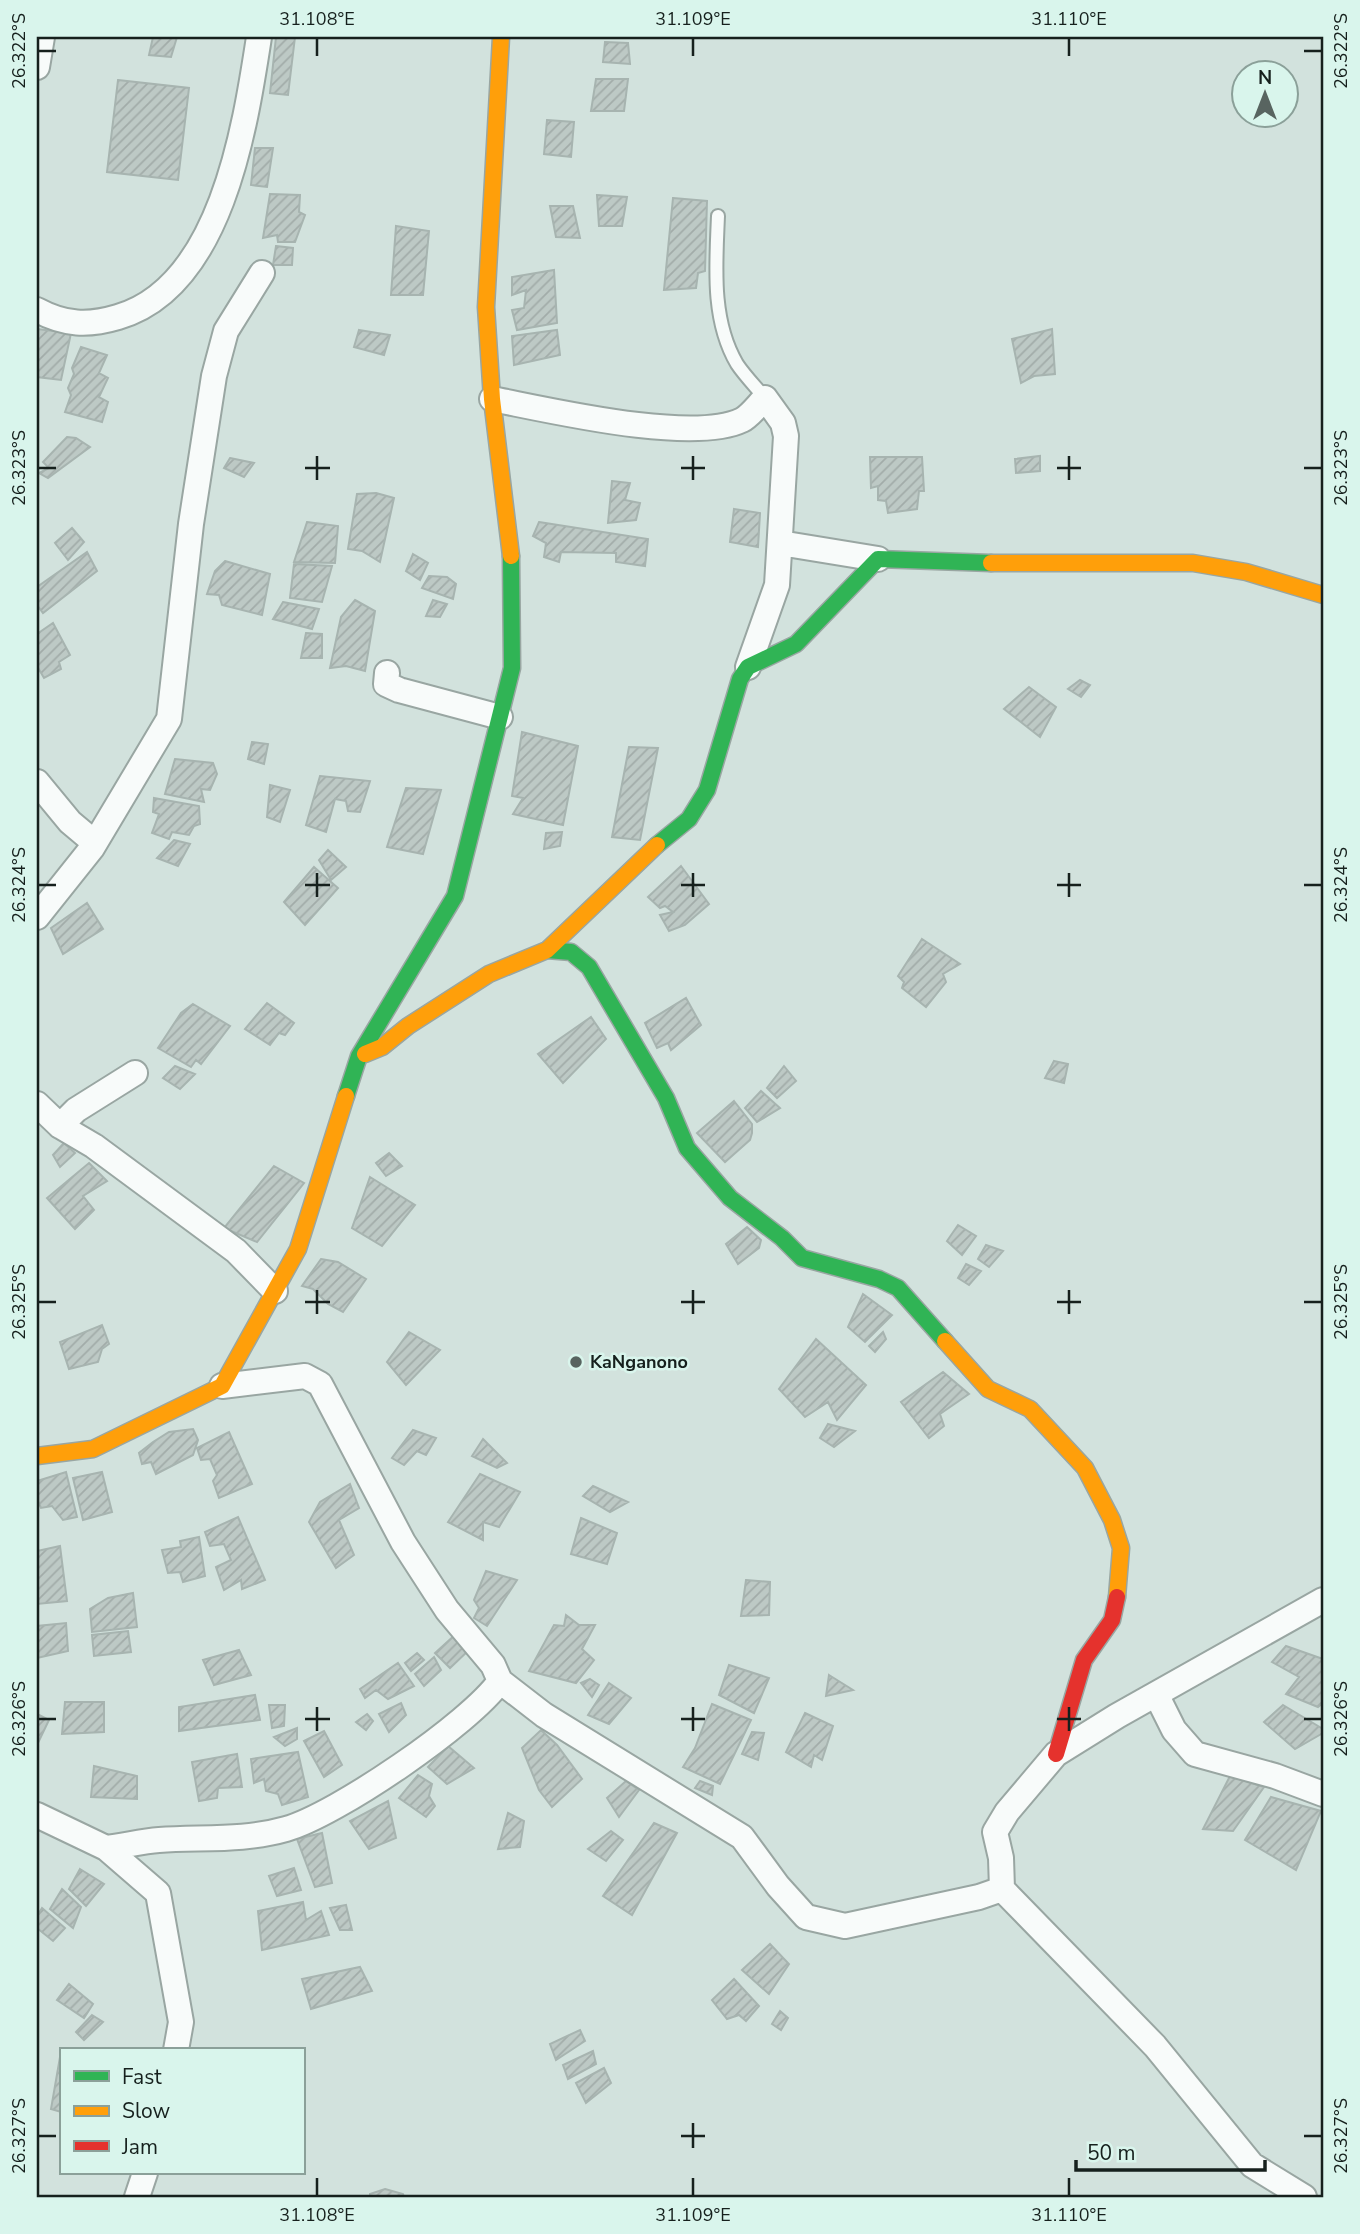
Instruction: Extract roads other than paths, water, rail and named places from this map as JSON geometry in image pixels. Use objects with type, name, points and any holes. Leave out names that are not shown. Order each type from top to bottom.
[{"type":"street","points":[[37,67],[42,37]]},
{"type":"street","points":[[37,310],[54,319],[90,325],[141,310],[174,285],[222,207],[250,98],[259,37]]},
{"type":"street","points":[[222,1386],[298,1249],[359,1056],[455,896],[512,668],[511,548],[492,399],[486,307],[501,37]]},
{"type":"street","points":[[37,917],[95,843],[169,719],[191,524],[215,376],[226,331],[262,273]]},
{"type":"street","points":[[359,1056],[382,1047],[408,1026],[489,974],[547,950],[647,853],[689,819],[707,790],[740,679],[748,667],[777,585],[786,436],[783,423],[765,398],[744,419],[718,428],[653,426],[592,418],[492,399]]},
{"type":"street","points":[[780,543],[878,559],[1184,563],[1252,573],[1323,595]]},
{"type":"street","points":[[748,667],[796,644],[878,559]]},
{"type":"street","points":[[387,673],[386,684],[399,690],[500,717]]},
{"type":"street","points":[[37,782],[70,822],[95,843]]},
{"type":"street","points":[[547,950],[571,952],[589,967],[666,1098],[687,1149],[730,1198],[782,1238],[802,1258],[880,1279],[898,1288],[988,1389],[1030,1409],[1085,1468],[1112,1520],[1121,1548],[1119,1585],[1112,1620],[1084,1660],[1056,1754]]},
{"type":"street","points":[[60,1126],[76,1110],[135,1073]]},
{"type":"street","points":[[37,1104],[60,1126],[94,1146],[236,1251],[275,1291]]},
{"type":"street","points":[[37,1456],[93,1450],[222,1386],[305,1376],[320,1384],[403,1542],[447,1610],[493,1665],[500,1681],[544,1715],[742,1837],[778,1886],[806,1917],[845,1926],[979,1897],[1002,1889]]},
{"type":"street","points":[[1304,2197],[1252,2165],[1155,2046],[1002,1889],[1001,1858],[995,1832],[1007,1812],[1056,1754],[1323,1600]]},
{"type":"street","points":[[106,1849],[158,1840],[227,1840],[288,1828],[341,1802],[439,1738],[487,1699],[500,1681]]},
{"type":"street","points":[[1156,1694],[1174,1730],[1195,1754],[1275,1776],[1323,1794]]},
{"type":"street","points":[[37,1815],[106,1849],[158,1893],[181,2021],[176,2048]]},
{"type":"street","points":[[137,2197],[145,2174]]},
{"type":"lane","points":[[718,216],[716,272],[720,323],[737,364],[765,398]]},
{"type":"place","name":"KaNganono","points":[[576,1362]]}]
